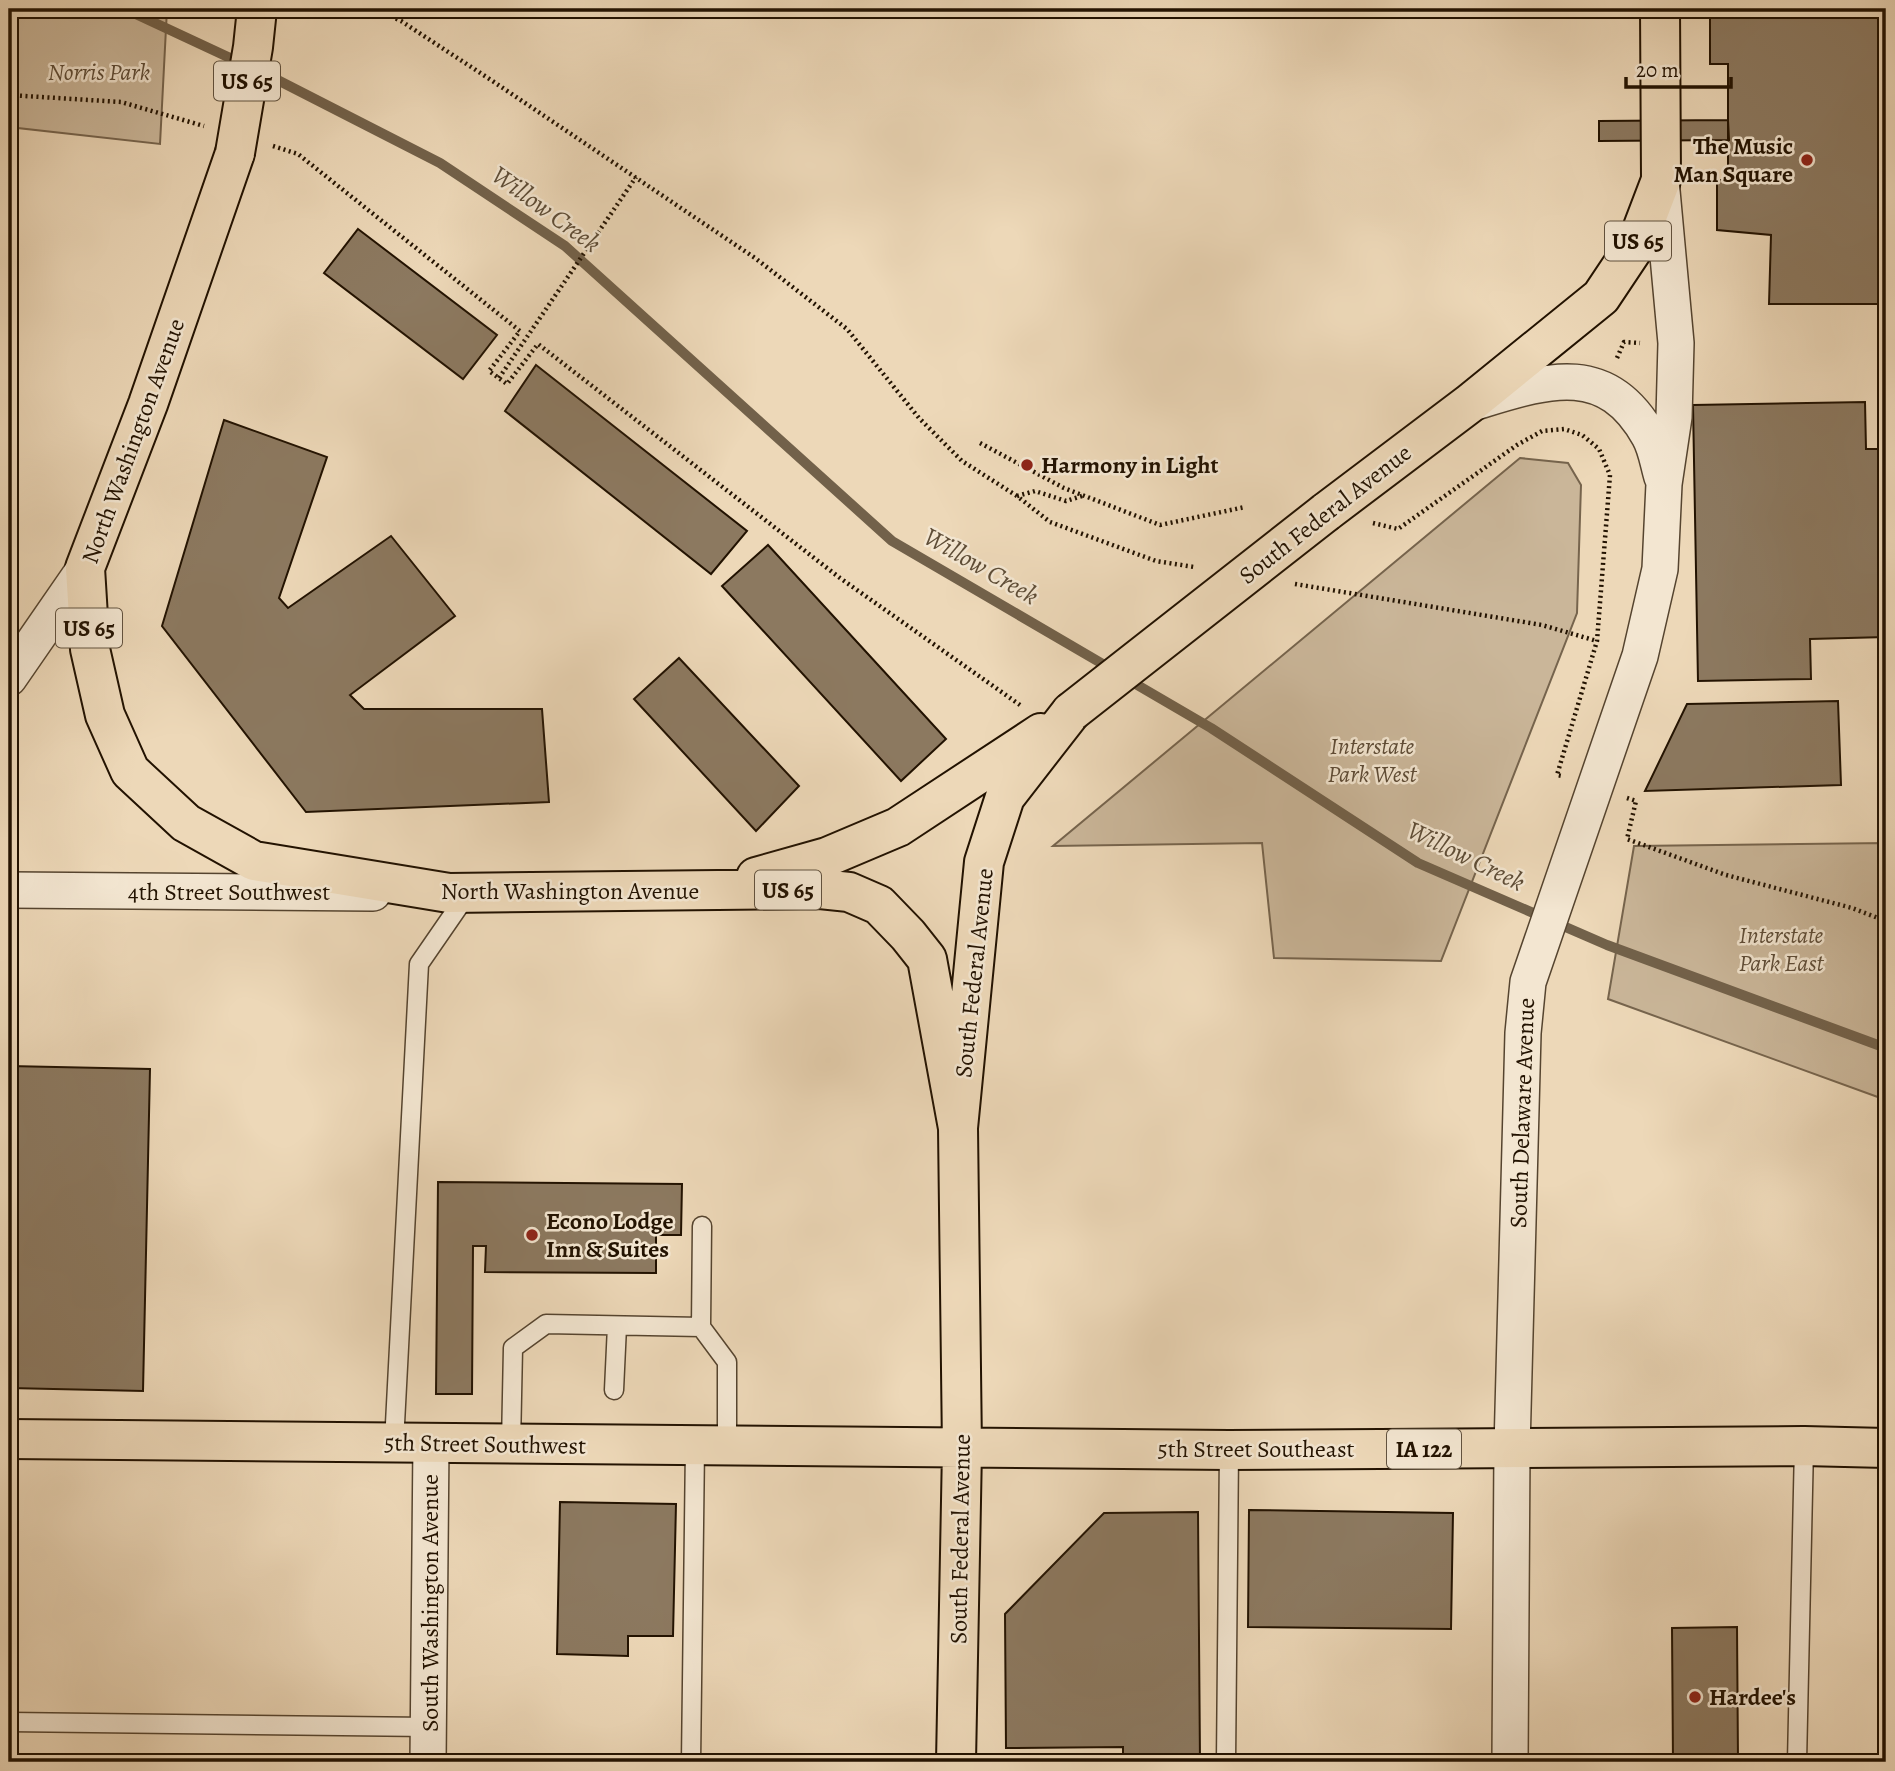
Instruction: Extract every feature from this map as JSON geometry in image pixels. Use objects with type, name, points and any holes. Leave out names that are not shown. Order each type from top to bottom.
[{"type":"main road","name":"North Washington Avenue","points":[[257,9],[253,47],[235,141],[148,404],[85,568],[90,649],[105,715],[130,771],[186,823],[254,861],[459,893],[820,889],[849,892],[879,905],[927,959],[958,1128]]},
{"type":"main road","name":"South Delaware Avenue","points":[[1469,404],[1601,297],[1637,243],[1661,180],[1660,9]]},
{"type":"main road","name":"South Federal Avenue","points":[[956,1762],[962,1449],[958,1128],[984,862],[1005,797],[1071,712],[1326,512],[1469,404]]},
{"type":"main road","points":[[708,891],[827,857],[898,827],[982,774],[1071,712]]},
{"type":"main road","name":"5th Street Southwest","points":[[9,1439],[962,1449]]},
{"type":"main road","name":"5th Street Southeast","points":[[962,1449],[1886,1448]]},
{"type":"street","name":"South Delaware Avenue","points":[[1510,1762],[1512,1448],[1523,1033],[1528,982],[1640,656],[1660,569],[1664,484],[1674,417],[1676,343],[1661,180]]},
{"type":"street","name":"South Delaware Avenue","points":[[1469,404],[1536,384],[1574,381],[1603,388],[1631,410],[1650,438],[1664,484]]},
{"type":"street","points":[[9,678],[85,568]]},
{"type":"street","name":"4th Street Southwest","points":[[9,890],[459,893]]},
{"type":"street","name":"South Washington Avenue","points":[[412,1443],[429,1727],[428,1762]]},
{"type":"lane","points":[[412,1443],[419,964],[459,893]]},
{"type":"lane","points":[[691,1762],[711,1446],[727,1362],[701,1327],[702,1226]]},
{"type":"lane","points":[[511,1444],[513,1348],[546,1324],[701,1327]]},
{"type":"lane","points":[[614,1390],[617,1326]]},
{"type":"lane","points":[[1797,1762],[1804,1446]]},
{"type":"lane","points":[[1226,1762],[1229,1450]]},
{"type":"lane","points":[[9,1722],[429,1727]]},
{"type":"path","points":[[376,9],[401,21],[755,258],[847,330],[919,418],[962,461],[1017,496],[1050,522],[1156,561],[1198,568]]},
{"type":"path","points":[[9,95],[121,102],[235,141],[298,154],[520,331],[489,371],[507,384],[538,344],[840,578],[1029,712],[1071,712]]},
{"type":"path","points":[[499,378],[636,177]]},
{"type":"path","points":[[1614,365],[1624,342],[1648,343]]},
{"type":"path","points":[[1398,529],[1517,445],[1542,431],[1564,429],[1582,435],[1599,449],[1610,475],[1597,640],[1557,775],[1636,800],[1627,839],[1726,875],[1852,908],[1886,921]]},
{"type":"path","points":[[980,443],[1064,488],[1160,525],[1245,507]]},
{"type":"path","points":[[1017,496],[1035,491],[1066,501],[1083,495]]},
{"type":"path","points":[[1294,584],[1542,625],[1597,640]]},
{"type":"green space","name":"Norris Park","points":[[9,9],[167,9],[160,144],[9,127]]},
{"type":"green space","name":"Interstate Park West","points":[[1520,458],[1568,463],[1581,485],[1577,613],[1441,961],[1274,958],[1262,843],[1053,846]]},
{"type":"green space","name":"Interstate Park East","points":[[1886,843],[1886,1100],[1608,999],[1634,846]]},
{"type":"building","name":"The Music Man Square","points":[[1710,9],[1886,9],[1886,304],[1769,304],[1771,235],[1717,230],[1717,180],[1728,180],[1728,64],[1710,64]]},
{"type":"building","points":[[1728,120],[1729,140],[1599,141],[1599,121]]},
{"type":"building","points":[[358,229],[497,335],[463,379],[324,273]]},
{"type":"building","points":[[536,365],[747,531],[711,574],[505,411]]},
{"type":"building","points":[[1865,402],[1866,449],[1886,449],[1886,637],[1810,639],[1811,679],[1698,681],[1693,405]]},
{"type":"building","points":[[224,420],[327,457],[279,598],[288,608],[391,536],[455,616],[350,695],[364,709],[542,709],[549,802],[306,812],[162,626]]},
{"type":"building","points":[[768,545],[946,739],[901,781],[722,586]]},
{"type":"building","points":[[679,658],[799,786],[756,831],[634,699]]},
{"type":"building","points":[[1838,701],[1841,785],[1645,791],[1687,704]]},
{"type":"building","points":[[9,1066],[150,1069],[143,1391],[9,1388]]},
{"type":"building","points":[[438,1182],[682,1184],[681,1235],[656,1235],[656,1273],[485,1272],[486,1246],[473,1246],[472,1394],[436,1394]]},
{"type":"building","points":[[560,1502],[676,1504],[673,1636],[628,1636],[628,1656],[557,1654]]},
{"type":"building","points":[[1249,1510],[1453,1513],[1451,1629],[1248,1627]]},
{"type":"building","points":[[1198,1512],[1200,1762],[1123,1762],[1123,1747],[1006,1748],[1005,1614],[1104,1513]]},
{"type":"building","points":[[1737,1627],[1738,1762],[1673,1762],[1672,1628]]},
{"type":"waterway","name":"Willow Creek","points":[[125,9],[243,64]]},
{"type":"waterway","name":"Willow Creek","points":[[258,70],[440,163],[565,246],[892,541],[1113,670]]},
{"type":"waterway","name":"Willow Creek","points":[[1127,679],[1211,728],[1418,863],[1607,945],[1886,1048]]},
{"type":"place","name":"The Music Man Square","points":[[1807,160]]},
{"type":"place","name":"Harmony in Light","points":[[1027,465]]},
{"type":"place","name":"Econo Lodge Inn & Suites","points":[[532,1235]]},
{"type":"place","name":"Hardee's","points":[[1695,1697]]}]
